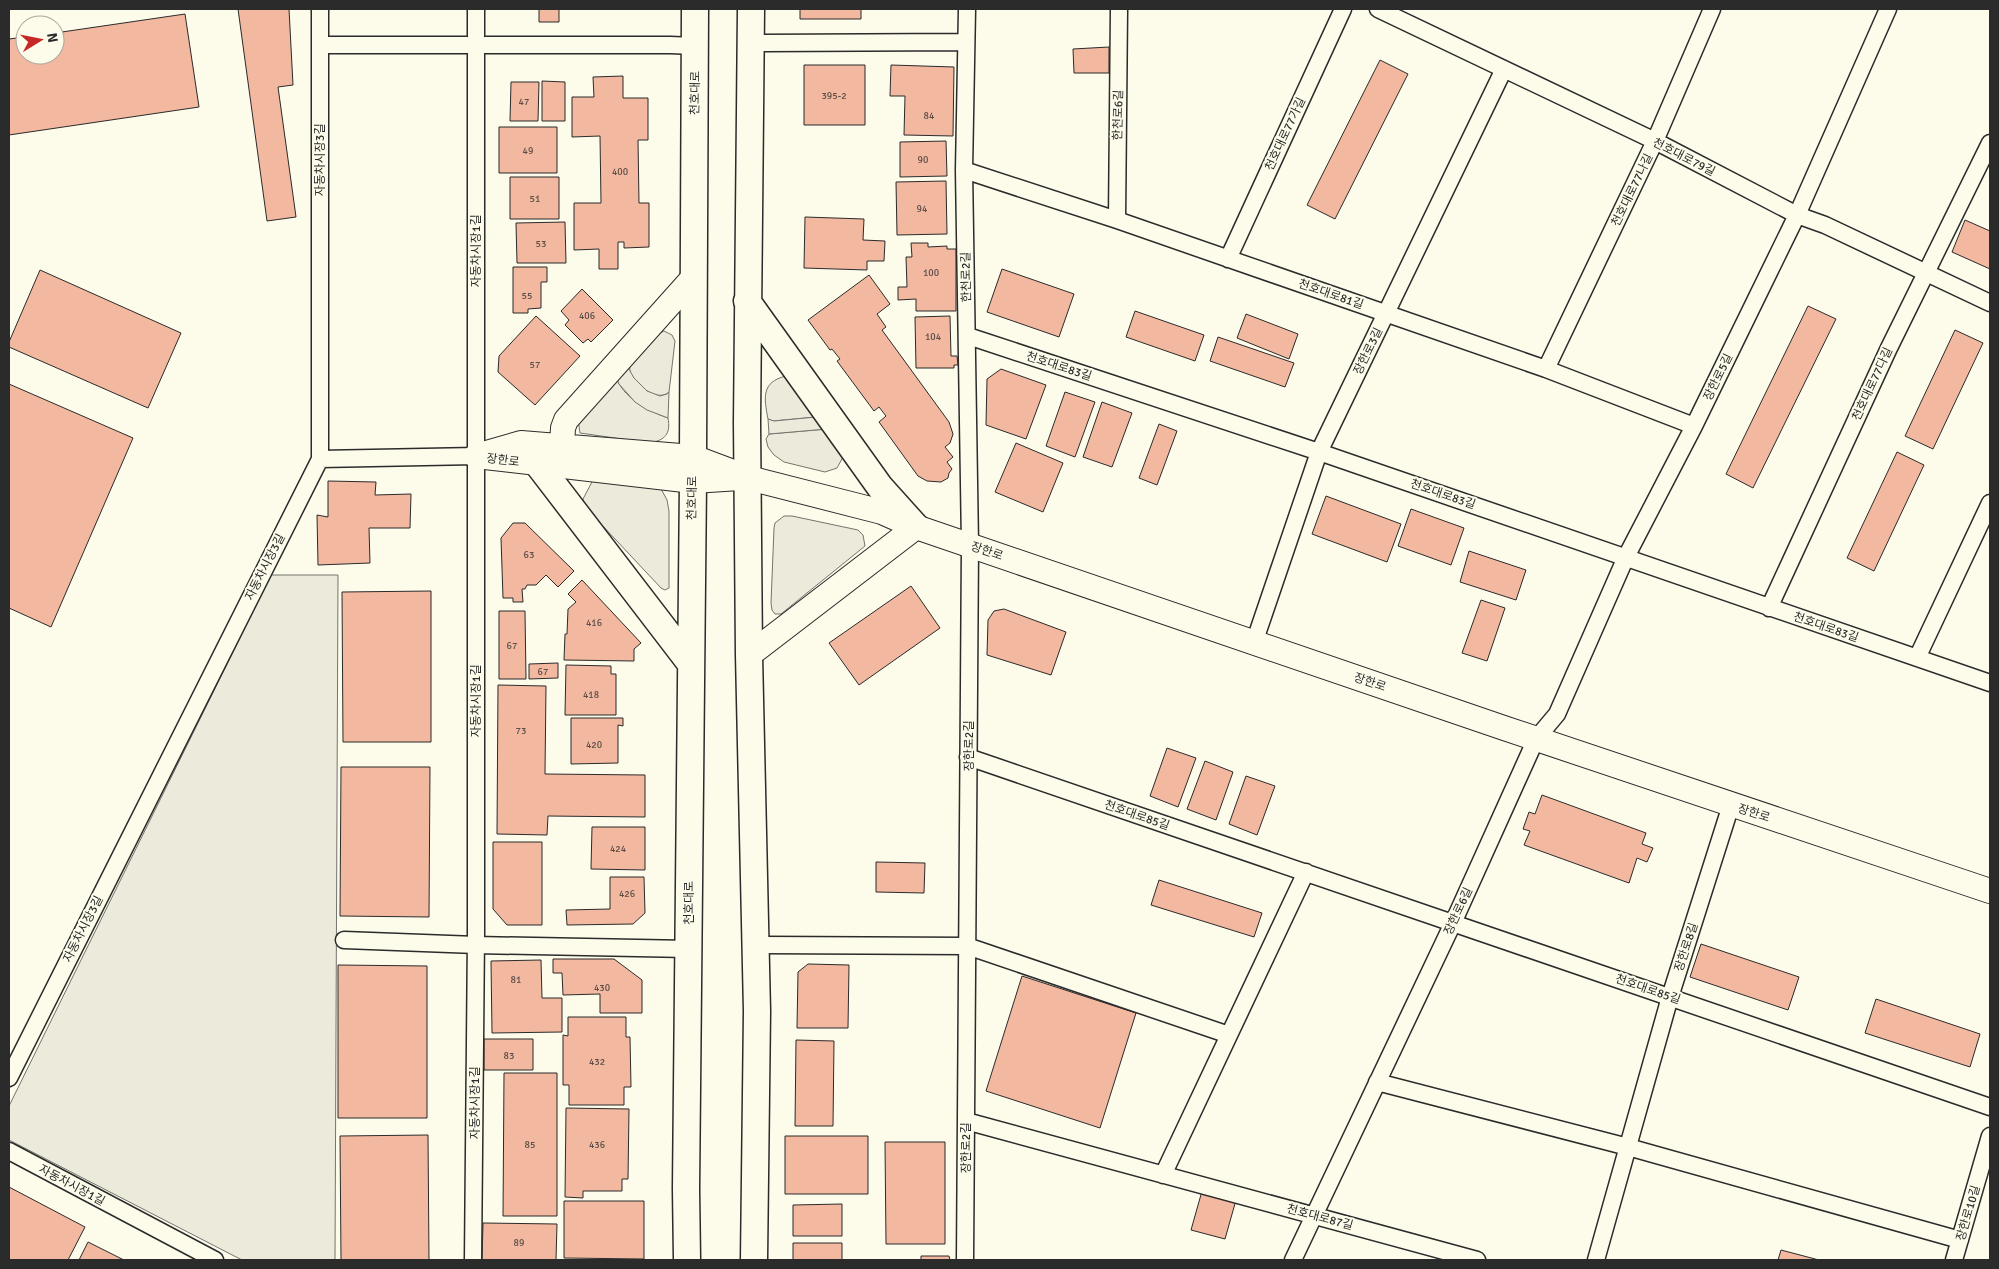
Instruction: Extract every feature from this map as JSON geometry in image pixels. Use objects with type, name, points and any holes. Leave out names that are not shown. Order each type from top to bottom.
[{"type":"main road","name":"천호대로","points":[[687,1260],[695,9]]},
{"type":"main road","points":[[752,9],[747,301],[749,655],[756,1010],[754,1260]]},
{"type":"main road","points":[[747,301],[880,487],[916,527]]},
{"type":"main road","points":[[549,455],[691,664]]},
{"type":"street","name":"자동차시장3길","points":[[9,1078],[320,459],[320,9]]},
{"type":"street","name":"자동차시장1길","points":[[473,1260],[476,945],[476,9]]},
{"type":"street","name":"한천로2길","points":[[967,9],[964,170],[970,545]]},
{"type":"street","name":"한천로6길","points":[[1117,220],[1119,9]]},
{"type":"street","name":"천호대로77가길","points":[[1228,259],[1343,9]]},
{"type":"street","name":"천호대로79길","points":[[1378,9],[1655,141],[1797,216],[1826,225],[1990,303]]},
{"type":"street","name":"천호대로77나길","points":[[1546,368],[1655,141],[1712,9]]},
{"type":"street","name":"장한로5길","points":[[1536,739],[1557,714],[1626,558],[1694,426],[1797,216],[1888,9]]},
{"type":"street","points":[[751,43],[966,42]]},
{"type":"street","points":[[320,45],[670,44],[695,46]]},
{"type":"street","name":"장한로3길","points":[[1254,643],[1319,452],[1504,69]]},
{"type":"street","name":"천호대로77다길","points":[[1769,608],[1926,272],[1985,166],[1990,143]]},
{"type":"street","name":"천호대로81길","points":[[964,170],[1117,220],[1546,368],[1694,426]]},
{"type":"street","points":[[549,455],[566,420],[693,278]]},
{"type":"street","name":"천호대로83길","points":[[968,336],[1319,452],[1990,683]]},
{"type":"street","name":"장한로","points":[[476,456],[549,455],[693,469],[749,478],[882,512],[916,527],[1254,643],[1990,891]]},
{"type":"street","points":[[320,459],[476,456]]},
{"type":"street","points":[[1917,658],[1990,503]]},
{"type":"street","points":[[749,655],[916,527]]},
{"type":"street","name":"장한로2길","points":[[965,1260],[970,545]]},
{"type":"street","name":"장한로6길","points":[[1293,1260],[1453,923],[1536,739]]},
{"type":"street","name":"천호대로85길","points":[[968,757],[1990,1106]]},
{"type":"street","name":"장한로8길","points":[[1596,1260],[1670,997],[1731,805]]},
{"type":"street","points":[[1163,1175],[1306,872]]},
{"type":"street","points":[[344,940],[476,945],[689,949]]},
{"type":"street","points":[[755,945],[967,946],[1229,1034]]},
{"type":"street","points":[[1377,1082],[1628,1147],[1960,1240]]},
{"type":"street","name":"천호대로87길","points":[[966,1121],[1476,1260]]},
{"type":"street","name":"장한로10길","points":[[1954,1260],[1990,1136]]},
{"type":"street","name":"자동차시장1길","points":[[9,1151],[215,1260]]},
{"type":"shaded area","points":[[664,331],[672,335],[675,341],[669,392],[664,395],[658,395],[652,394],[636,381],[630,371],[629,362]]},
{"type":"shaded area","points":[[629,362],[630,371],[634,378],[647,391],[660,396],[669,392],[668,418],[647,410],[635,402],[619,384],[615,375]]},
{"type":"shaded area","points":[[615,375],[629,397],[644,407],[668,418],[668,432],[663,438],[650,443],[580,433],[578,419]]},
{"type":"shaded area","points":[[786,376],[816,417],[773,421],[768,419],[765,398],[768,387],[772,382]]},
{"type":"shaded area","points":[[816,417],[827,429],[769,434],[768,419],[774,421]]},
{"type":"shaded area","points":[[827,429],[843,457],[837,468],[825,472],[784,462],[774,455],[768,447],[766,439],[769,434]]},
{"type":"shaded area","points":[[593,480],[660,487],[667,500],[669,511],[669,588],[665,590],[661,588],[585,507],[583,499]]},
{"type":"shaded area","points":[[784,516],[858,530],[863,535],[865,546],[781,614],[775,614],[771,603],[774,528],[775,523]]},
{"type":"shaded area","points":[[271,575],[338,575],[335,1260],[242,1260],[9,1140],[9,1106]]},
{"type":"building","points":[[238,9],[289,9],[293,85],[278,87],[296,217],[267,221]]},
{"type":"building","points":[[539,9],[559,9],[559,22],[539,22]]},
{"type":"building","points":[[800,9],[861,9],[861,19],[800,19]]},
{"type":"building","points":[[185,14],[199,107],[9,135],[9,39],[15,38],[15,65],[65,65],[65,32]]},
{"type":"building","points":[[1109,47],[1109,73],[1074,73],[1073,49]]},
{"type":"building","points":[[1380,60],[1408,74],[1335,219],[1307,205]]},
{"type":"building","points":[[804,65],[865,65],[865,125],[804,125]]},
{"type":"building","points":[[891,65],[954,67],[953,136],[904,135],[905,96],[890,96]]},
{"type":"building","points":[[623,76],[623,98],[648,98],[648,140],[638,140],[639,203],[649,203],[649,247],[624,248],[624,242],[618,242],[618,269],[599,269],[599,249],[574,250],[574,203],[601,203],[600,136],[572,137],[572,97],[594,97],[593,77]]},
{"type":"building","points":[[542,81],[565,82],[565,121],[542,121]]},
{"type":"building","points":[[511,82],[539,82],[538,121],[510,121]]},
{"type":"building","points":[[499,127],[557,127],[557,173],[499,173]]},
{"type":"building","points":[[946,141],[947,176],[900,177],[900,142]]},
{"type":"building","points":[[510,177],[559,177],[559,219],[510,219]]},
{"type":"building","points":[[946,181],[947,234],[897,235],[896,182]]},
{"type":"building","points":[[805,217],[864,219],[863,240],[885,241],[884,261],[867,261],[867,270],[804,268]]},
{"type":"building","points":[[1965,220],[1990,231],[1990,269],[1952,252]]},
{"type":"building","points":[[565,222],[566,263],[517,263],[516,223]]},
{"type":"building","points":[[911,243],[928,243],[928,247],[947,246],[947,249],[956,249],[956,311],[916,311],[916,299],[898,300],[898,287],[907,287],[906,257],[912,257]]},
{"type":"building","points":[[513,267],[547,267],[547,282],[541,282],[541,308],[528,309],[528,313],[513,313]]},
{"type":"building","points":[[1002,269],[1074,294],[1059,337],[987,312]]},
{"type":"building","points":[[40,270],[181,333],[148,408],[9,347],[9,342]]},
{"type":"building","points":[[869,275],[890,304],[877,314],[886,327],[882,330],[949,422],[953,434],[950,443],[945,447],[953,457],[947,462],[952,469],[948,478],[941,482],[927,481],[918,476],[879,422],[886,416],[879,407],[874,411],[837,361],[840,359],[832,349],[830,350],[808,320]]},
{"type":"building","points":[[582,289],[613,320],[591,342],[588,339],[583,343],[565,325],[569,320],[561,311]]},
{"type":"building","points":[[1808,306],[1836,319],[1753,488],[1726,474]]},
{"type":"building","points":[[1135,311],[1204,335],[1195,361],[1126,337]]},
{"type":"building","points":[[1246,314],[1298,334],[1289,359],[1237,338]]},
{"type":"building","points":[[536,316],[580,356],[535,405],[498,372],[499,356]]},
{"type":"building","points":[[950,316],[951,356],[957,356],[958,365],[954,365],[954,368],[916,368],[915,317]]},
{"type":"building","points":[[1955,330],[1983,343],[1933,449],[1905,436]]},
{"type":"building","points":[[1218,337],[1294,363],[1285,387],[1210,361]]},
{"type":"building","points":[[1001,369],[1046,385],[1026,439],[986,425],[987,379]]},
{"type":"building","points":[[9,384],[133,438],[51,627],[9,608]]},
{"type":"building","points":[[1065,392],[1095,402],[1075,457],[1046,446]]},
{"type":"building","points":[[1102,402],[1132,413],[1112,467],[1083,457]]},
{"type":"building","points":[[1159,424],[1177,431],[1157,485],[1139,478]]},
{"type":"building","points":[[1016,443],[1063,463],[1043,512],[995,492]]},
{"type":"building","points":[[1897,452],[1924,465],[1874,571],[1847,558]]},
{"type":"building","points":[[328,481],[376,482],[375,495],[411,494],[410,528],[369,528],[370,563],[318,565],[317,515],[328,517]]},
{"type":"building","points":[[1326,496],[1401,524],[1387,562],[1312,534]]},
{"type":"building","points":[[1411,509],[1464,528],[1451,565],[1398,546]]},
{"type":"building","points":[[513,523],[525,523],[574,571],[558,587],[546,575],[536,585],[527,585],[525,589],[522,589],[523,602],[513,602],[513,598],[503,598],[501,538]]},
{"type":"building","points":[[1469,551],[1526,570],[1516,600],[1460,582]]},
{"type":"building","points":[[582,580],[641,643],[634,649],[634,661],[564,660],[568,609],[576,602],[568,594]]},
{"type":"building","points":[[911,586],[940,628],[859,685],[829,643]]},
{"type":"building","points":[[431,591],[431,742],[343,742],[342,592]]},
{"type":"building","points":[[1481,600],[1505,608],[1487,661],[1462,653]]},
{"type":"building","points":[[1004,609],[1066,632],[1051,675],[987,655],[988,620],[994,611]]},
{"type":"building","points":[[499,611],[525,611],[526,679],[499,679]]},
{"type":"building","points":[[558,663],[558,678],[529,679],[529,664]]},
{"type":"building","points":[[566,665],[611,666],[611,674],[616,674],[616,715],[565,715]]},
{"type":"building","points":[[498,685],[546,686],[545,774],[645,775],[645,817],[548,816],[547,835],[497,834]]},
{"type":"building","points":[[571,718],[623,718],[623,726],[618,725],[618,763],[571,764]]},
{"type":"building","points":[[1167,748],[1196,758],[1178,807],[1150,796]]},
{"type":"building","points":[[1205,761],[1233,772],[1216,820],[1187,809]]},
{"type":"building","points":[[341,767],[430,767],[429,917],[340,916]]},
{"type":"building","points":[[1246,776],[1275,786],[1257,835],[1229,824]]},
{"type":"building","points":[[1542,795],[1646,833],[1642,844],[1653,848],[1647,862],[1637,858],[1629,883],[1524,845],[1530,831],[1523,829],[1529,812],[1535,814]]},
{"type":"building","points":[[592,827],[645,827],[645,870],[591,869]]},
{"type":"building","points":[[493,842],[542,842],[542,925],[507,925],[493,909]]},
{"type":"building","points":[[876,862],[925,863],[924,893],[876,892]]},
{"type":"building","points":[[610,877],[644,877],[645,913],[633,924],[567,925],[566,910],[610,909]]},
{"type":"building","points":[[1159,880],[1262,913],[1254,937],[1151,905]]},
{"type":"building","points":[[1701,944],[1799,977],[1788,1010],[1690,977]]},
{"type":"building","points":[[553,959],[614,959],[642,980],[642,1013],[600,1013],[600,994],[563,995],[562,973],[553,973]]},
{"type":"building","points":[[541,960],[542,998],[562,998],[562,1032],[492,1033],[491,961]]},
{"type":"building","points":[[808,964],[849,965],[848,1028],[797,1028],[798,972]]},
{"type":"building","points":[[338,965],[427,966],[427,1118],[338,1118]]},
{"type":"building","points":[[1022,976],[1136,1013],[1100,1128],[986,1091]]},
{"type":"building","points":[[1876,999],[1980,1034],[1970,1067],[1865,1033]]},
{"type":"building","points":[[568,1017],[626,1017],[626,1037],[630,1037],[631,1087],[624,1087],[624,1105],[569,1105],[569,1085],[563,1085],[563,1035],[568,1036]]},
{"type":"building","points":[[484,1039],[533,1039],[533,1070],[484,1070]]},
{"type":"building","points":[[796,1040],[834,1041],[833,1126],[795,1126]]},
{"type":"building","points":[[504,1073],[557,1073],[557,1216],[503,1216]]},
{"type":"building","points":[[566,1108],[629,1109],[628,1179],[622,1179],[622,1191],[583,1191],[583,1198],[565,1197]]},
{"type":"building","points":[[428,1135],[429,1260],[341,1260],[340,1136]]},
{"type":"building","points":[[785,1136],[868,1136],[868,1194],[785,1194]]},
{"type":"building","points":[[885,1142],[945,1142],[945,1244],[886,1244]]},
{"type":"building","points":[[9,1187],[85,1227],[68,1260],[9,1260]]},
{"type":"building","points":[[1202,1191],[1236,1200],[1225,1239],[1191,1230]]},
{"type":"building","points":[[564,1201],[644,1201],[644,1259],[564,1258]]},
{"type":"building","points":[[842,1204],[842,1236],[793,1236],[793,1205]]},
{"type":"building","points":[[483,1223],[557,1224],[556,1260],[482,1260]]},
{"type":"building","points":[[88,1242],[124,1260],[79,1260]]},
{"type":"building","points":[[793,1243],[842,1243],[842,1260],[793,1260]]},
{"type":"building","points":[[1781,1250],[1819,1260],[1778,1260]]},
{"type":"building","points":[[921,1256],[949,1256],[950,1260],[921,1260]]}]
